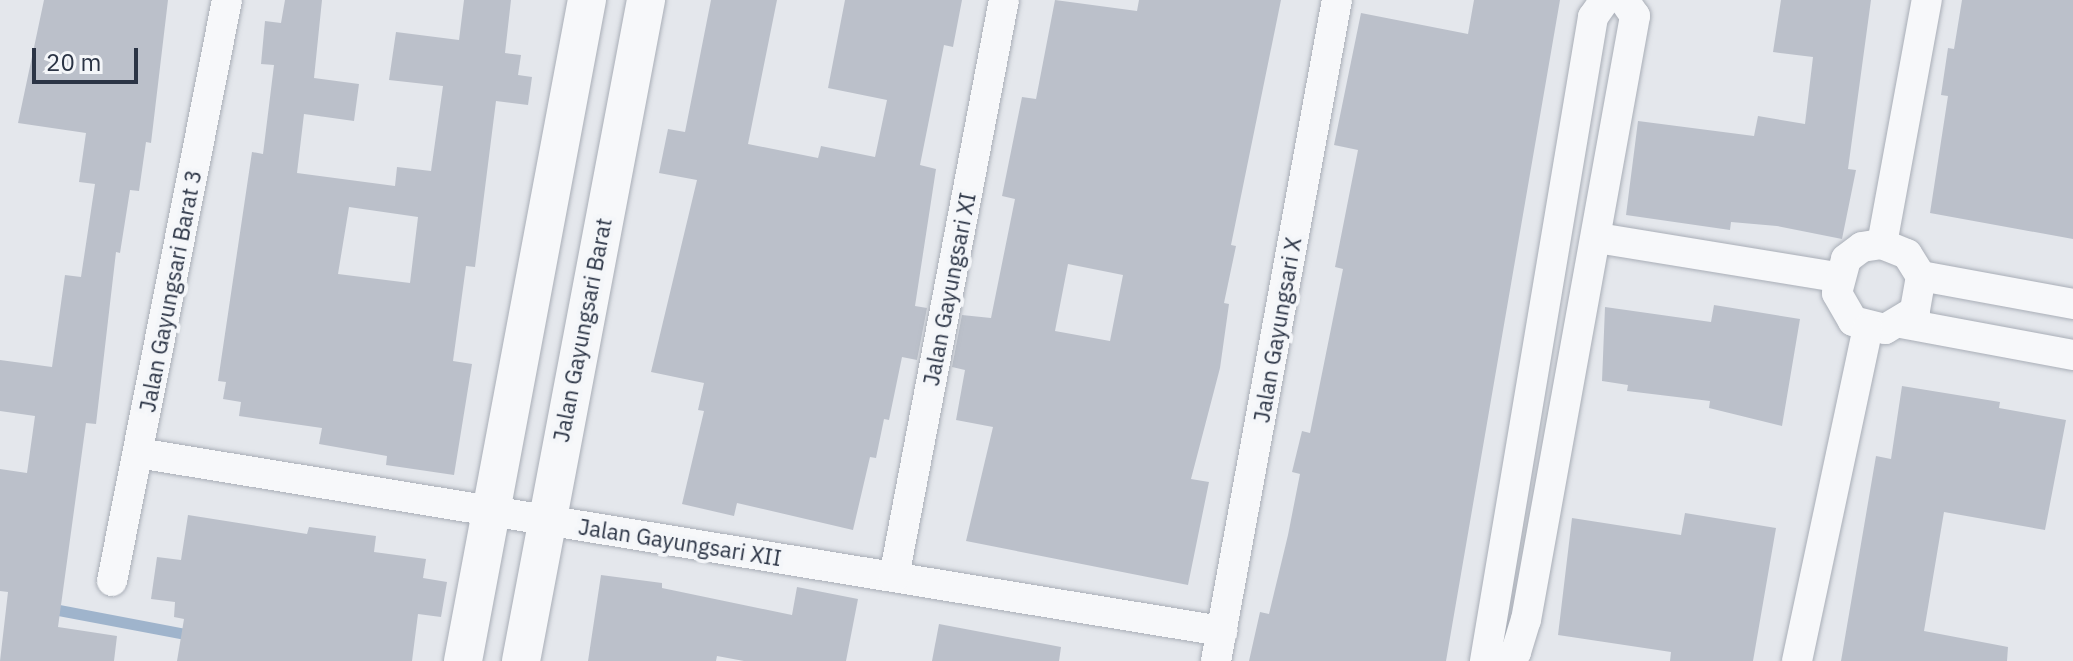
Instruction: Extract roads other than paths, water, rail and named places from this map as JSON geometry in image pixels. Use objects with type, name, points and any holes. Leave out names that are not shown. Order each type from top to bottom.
[{"type":"street","name":"Jalan Gayungsari Barat 3","points":[[112,581],[227,0]]},
{"type":"street","points":[[466,648],[587,0]]},
{"type":"street","name":"Jalan Gayungsari Barat","points":[[521,661],[545,520],[646,0]]},
{"type":"street","name":"Jalan Gayungsari XI","points":[[894,577],[1004,0]]},
{"type":"street","name":"Jalan Gayungsari X","points":[[1216,661],[1337,0]]},
{"type":"street","points":[[1605,0],[1593,17],[1486,660],[1504,659],[1516,652],[1526,620],[1598,238],[1635,16],[1624,0]]},
{"type":"street","points":[[1882,244],[1927,0]]},
{"type":"street","points":[[1598,238],[1837,277]]},
{"type":"street","points":[[1901,323],[1922,295],[1921,276],[1907,254],[1882,244],[1862,247],[1846,259],[1837,277],[1842,309],[1868,328],[1901,323],[2073,355]]},
{"type":"street","points":[[1921,276],[2073,304]]},
{"type":"street","points":[[1797,661],[1868,328]]},
{"type":"street","name":"Jalan Gayungsari XII","points":[[138,453],[1222,631]]},
{"type":"waterway","points":[[48,608],[196,636]]}]
